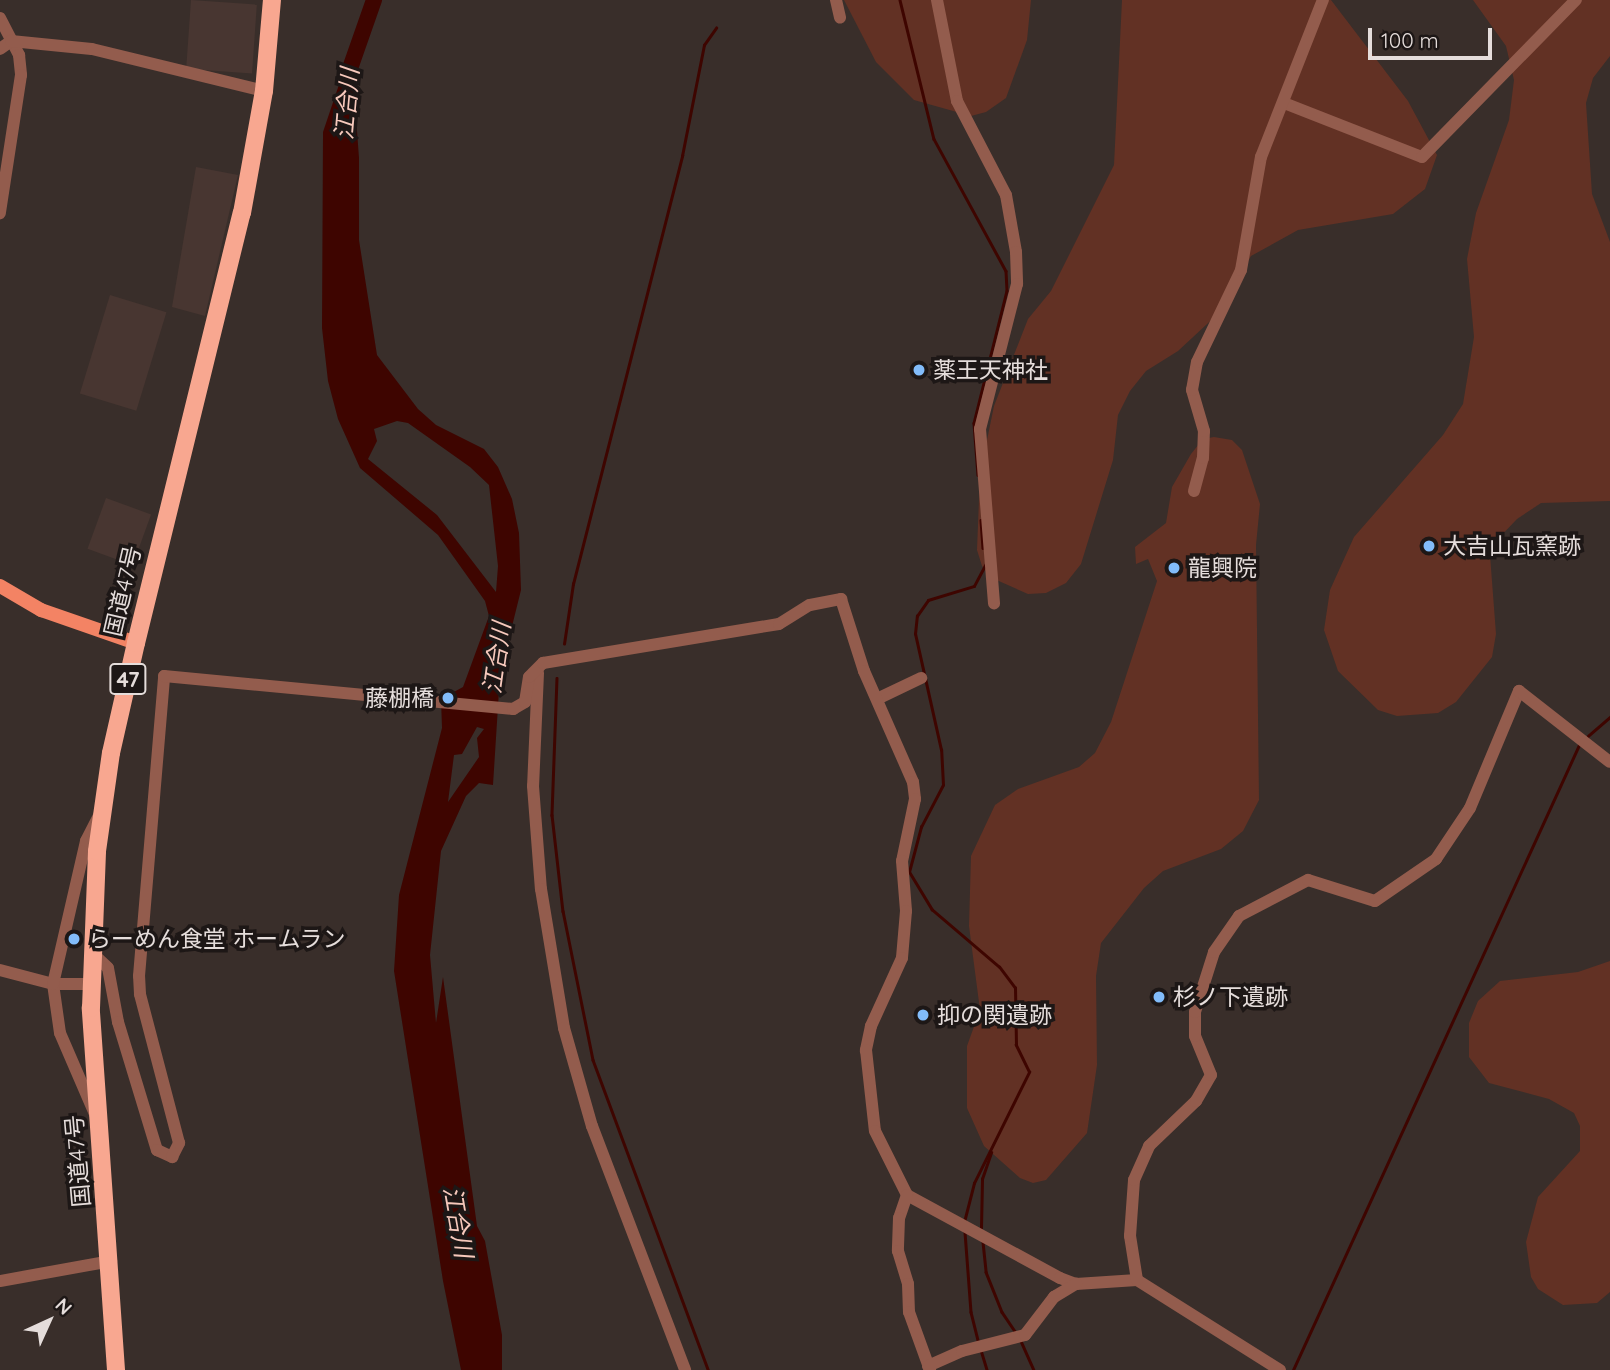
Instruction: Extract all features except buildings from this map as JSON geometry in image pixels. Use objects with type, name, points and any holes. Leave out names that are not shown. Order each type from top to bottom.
[{"type":"highway","name":"国道47号","points":[[116,1370],[91,984],[91,953],[103,809],[136,643],[224,295],[264,90],[272,0]]},
{"type":"main road","points":[[0,586],[41,610],[136,643]]},
{"type":"street","points":[[836,0],[840,18]]},
{"type":"street","points":[[937,0],[957,101],[1006,195],[1016,252],[1017,284],[980,429],[994,603]]},
{"type":"street","points":[[1194,491],[1203,458],[1204,431],[1192,390],[1197,362],[1241,270],[1256,176],[1323,0]]},
{"type":"street","points":[[1284,103],[1422,157],[1576,0]]},
{"type":"street","points":[[0,18],[11,41],[21,75],[0,213]]},
{"type":"street","points":[[0,49],[11,41],[92,49],[264,90]]},
{"type":"street","points":[[91,953],[108,968],[118,1022],[157,1150],[172,1157],[179,1143],[140,994],[139,976],[163,679],[174,675],[513,709],[525,702],[529,677],[538,666],[779,624],[810,605],[835,598],[846,605],[877,699],[912,782],[915,799],[902,861],[906,936],[895,979],[871,1026],[867,1063],[875,1131],[907,1195],[973,1234],[1076,1284]]},
{"type":"street","points":[[538,666],[534,799],[541,889],[564,1028],[592,1126],[685,1370]]},
{"type":"street","points":[[877,699],[921,678]]},
{"type":"street","points":[[1138,1280],[1130,1236],[1134,1180],[1149,1146],[1196,1101],[1211,1075],[1195,1036],[1195,1012],[1214,952],[1239,916],[1308,880],[1375,901],[1436,859],[1469,808],[1518,691],[1610,762]]},
{"type":"street","points":[[99,1120],[60,1033],[53,984],[86,841],[103,809]]},
{"type":"street","points":[[0,970],[53,984],[91,984]]},
{"type":"street","points":[[907,1195],[899,1218],[898,1251],[908,1284],[909,1312],[929,1368],[981,1347],[1019,1337],[1054,1297],[1076,1284],[1138,1280],[1280,1370]]},
{"type":"street","points":[[0,1281],[111,1261]]},
{"type":"shaded area","points":[[191,0],[257,5],[252,73],[186,69]]},
{"type":"shaded area","points":[[844,0],[1031,0],[1027,40],[1006,98],[986,112],[971,116],[914,100],[876,62]]},
{"type":"shaded area","points":[[1122,0],[1331,0],[1408,101],[1437,155],[1425,189],[1393,214],[1298,230],[1251,256],[1220,312],[1178,351],[1146,371],[1130,391],[1118,415],[1113,460],[1081,564],[1066,583],[1046,593],[1028,594],[992,578],[982,566],[977,550],[980,474],[994,406],[1028,319],[1051,291],[1114,165]]},
{"type":"shaded area","points":[[1473,0],[1610,0],[1610,56],[1593,78],[1586,103],[1592,194],[1610,242],[1610,501],[1541,503],[1517,519],[1497,540],[1490,555],[1496,634],[1492,657],[1456,702],[1438,713],[1397,716],[1378,710],[1338,671],[1324,630],[1330,590],[1354,537],[1443,435],[1463,404],[1474,337],[1467,259],[1476,213],[1509,120],[1514,80],[1506,46]]},
{"type":"shaded area","points":[[196,167],[238,175],[205,316],[172,307]]},
{"type":"shaded area","points":[[110,295],[166,312],[136,411],[80,393]]},
{"type":"shaded area","points":[[1214,437],[1232,440],[1242,450],[1260,504],[1256,545],[1259,800],[1243,831],[1221,849],[1163,871],[1144,888],[1101,943],[1096,976],[1097,1065],[1087,1133],[1046,1180],[1033,1183],[1020,1178],[984,1146],[967,1108],[967,1046],[980,1010],[969,926],[971,856],[995,805],[1018,789],[1079,767],[1095,753],[1111,722],[1157,581],[1148,559],[1136,564],[1135,547],[1166,523],[1172,487],[1203,439]]},
{"type":"shaded area","points":[[106,498],[151,514],[133,565],[88,549]]},
{"type":"shaded area","points":[[1610,961],[1610,1292],[1597,1303],[1563,1305],[1538,1289],[1531,1277],[1526,1242],[1538,1197],[1580,1151],[1580,1126],[1574,1113],[1549,1099],[1489,1083],[1469,1057],[1469,1023],[1478,1001],[1500,981],[1578,972]]},
{"type":"water","points":[[351,49],[359,158],[359,240],[377,355],[418,409],[436,425],[484,449],[498,467],[512,499],[519,533],[521,590],[500,675],[493,785],[479,783],[466,796],[441,851],[430,955],[436,1023],[443,977],[477,1226],[485,1241],[502,1335],[502,1370],[461,1370],[443,1281],[394,971],[399,895],[442,728],[441,699],[463,687],[489,616],[485,601],[438,535],[360,468],[338,419],[328,381],[322,328],[323,132]],"holes":[[[397,421],[408,423],[470,467],[489,485],[498,566],[496,592],[437,515],[368,459],[377,441],[374,429]],[[477,727],[484,729],[477,738],[479,757],[448,802],[454,755],[462,754]]]},
{"type":"waterway","name":"江合川","points":[[347,77],[374,0]]},
{"type":"waterway","points":[[900,0],[934,139],[1006,271],[1007,291],[974,423],[978,475]]},
{"type":"waterway","points":[[564,644],[573,584],[682,156],[704,45],[716,28]]},
{"type":"waterway","points":[[981,520],[983,548]]},
{"type":"waterway","points":[[964,1222],[974,1183],[1029,1072],[1016,1045],[1015,988],[999,967],[932,910],[909,872],[921,827],[943,785],[941,750],[915,634],[917,616],[928,600],[974,586],[985,565]]},
{"type":"waterway","points":[[557,678],[552,815],[563,911],[593,1060],[708,1370]]},
{"type":"waterway","points":[[1588,736],[1610,717]]},
{"type":"waterway","points":[[1293,1370],[1579,745]]},
{"type":"waterway","points":[[981,1228],[982,1179],[991,1153]]},
{"type":"waterway","points":[[965,1232],[971,1312],[979,1343]]},
{"type":"waterway","points":[[983,1242],[986,1272],[1002,1312],[1016,1333]]},
{"type":"waterway","points":[[1021,1341],[1034,1370]]},
{"type":"waterway","points":[[981,1350],[987,1370]]},
{"type":"place","name":"薬王天神社","points":[[919,370]]},
{"type":"place","name":"大吉山瓦窯跡","points":[[1429,546]]},
{"type":"place","name":"龍興院","points":[[1174,568]]},
{"type":"place","name":"藤棚橋","points":[[448,698]]},
{"type":"place","name":"らーめん食堂 ホームラン","points":[[74,939]]},
{"type":"place","name":"杉ノ下遺跡","points":[[1159,997]]},
{"type":"place","name":"抑の関遺跡","points":[[923,1015]]}]
